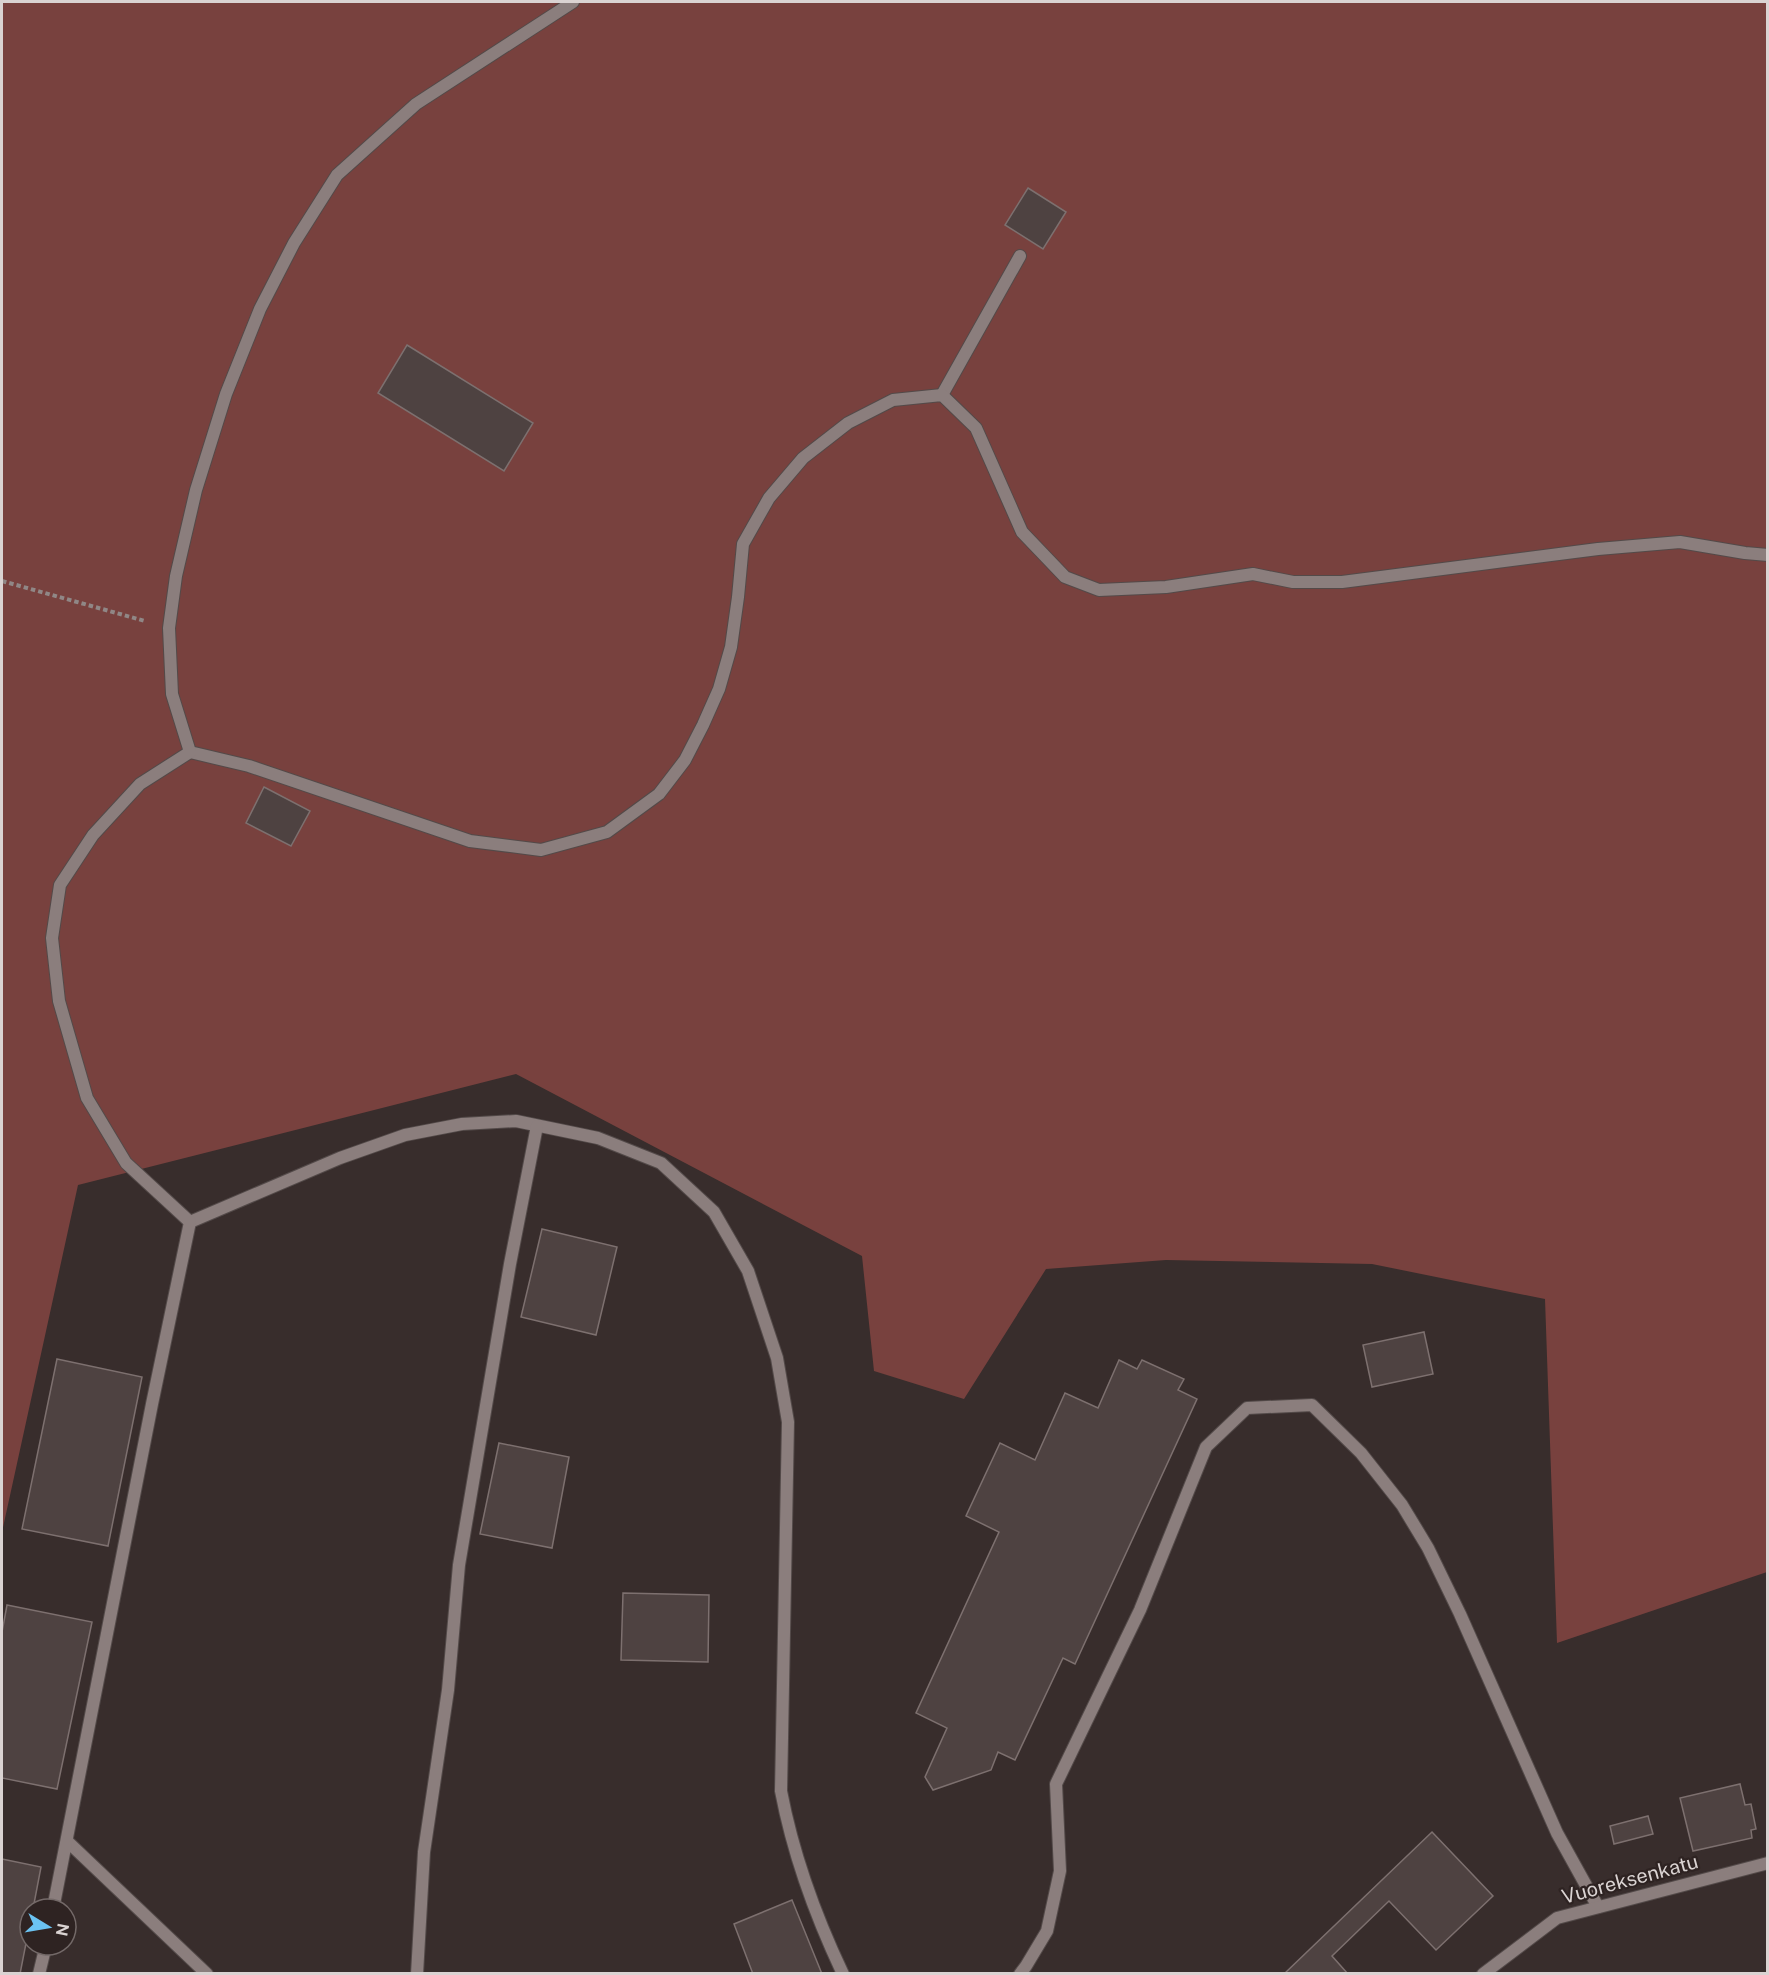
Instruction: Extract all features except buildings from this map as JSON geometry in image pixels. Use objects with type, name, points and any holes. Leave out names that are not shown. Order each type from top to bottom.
[{"type":"street","points":[[190,752],[172,694],[169,628],[176,576],[196,490],[226,394],[260,309],[294,243],[337,175],[416,104],[573,2]]},
{"type":"street","points":[[942,395],[1020,256]]},
{"type":"street","points":[[190,1221],[126,1163],[87,1098],[59,1001],[52,938],[60,885],[93,835],[140,784],[190,752],[249,766],[470,841],[541,850],[608,832],[659,794],[685,760],[703,725],[719,689],[731,647],[742,544],[769,498],[802,458],[848,423],[893,400],[942,395],[976,428],[1022,532],[1065,577],[1099,590],[1166,587],[1253,574],[1293,582],[1342,582],[1598,549],[1680,542],[1767,555]]},
{"type":"street","points":[[190,1221],[340,1158],[405,1135],[462,1124],[516,1121],[598,1138],[660,1163],[714,1212],[748,1271],[777,1358],[788,1422],[781,1791],[788,1829],[798,1863],[843,1974]]},
{"type":"street","points":[[417,1974],[424,1852],[448,1690],[459,1565],[510,1264],[537,1126]]},
{"type":"street","points":[[55,1897],[190,1221]]},
{"type":"street","points":[[1020,1974],[1047,1931],[1060,1871],[1056,1784],[1140,1610],[1206,1447],[1247,1408],[1312,1405],[1361,1453],[1402,1505],[1428,1548],[1451,1595],[1557,1833],[1598,1907]]},
{"type":"street","points":[[67,1841],[207,1974]]},
{"type":"street","name":"Vuoreksenkatu","points":[[1483,1974],[1557,1918],[1767,1863]]},
{"type":"street","points":[[39,1974],[43,1957]]},
{"type":"path","points":[[2,581],[169,628]]},
{"type":"shaded area","points":[[2,2],[1767,2],[1767,1572],[1557,1643],[1545,1299],[1372,1264],[1166,1260],[1046,1269],[964,1399],[874,1371],[862,1256],[516,1074],[78,1185],[2,1532]]}]
